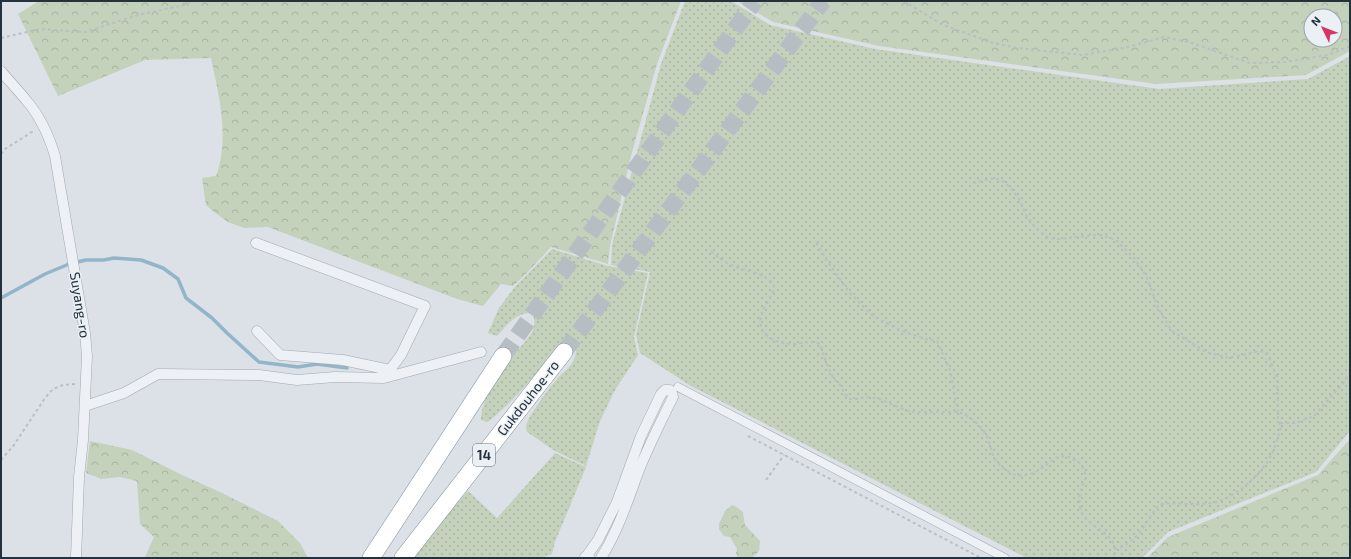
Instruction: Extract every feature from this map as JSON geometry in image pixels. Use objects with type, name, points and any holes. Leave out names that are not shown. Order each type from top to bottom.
[{"type":"highway","name":"Gukdouhoe-ro","points":[[403,558],[564,352]]},
{"type":"highway","points":[[371,558],[503,356]]},
{"type":"street","name":"Suyang-ro","points":[[1,71],[27,100],[50,138],[55,156],[86,334],[86,385],[79,477],[76,558]]},
{"type":"street","points":[[256,242],[425,306],[401,355],[387,374]]},
{"type":"street","points":[[258,331],[280,355],[343,360],[387,374]]},
{"type":"street","points":[[85,406],[124,393],[158,374],[259,375],[297,380],[387,374],[481,352]]},
{"type":"street","points":[[678,387],[1005,558]]},
{"type":"street","points":[[587,558],[617,502],[641,436],[661,394],[665,390],[670,390],[673,397],[652,440],[626,506],[601,558]]},
{"type":"path","points":[[1,38],[40,29],[85,32],[138,15],[184,5],[191,1]]},
{"type":"path","points":[[904,1],[942,24],[992,43],[1018,48],[1082,54],[1124,48],[1164,37],[1192,42],[1249,63],[1285,62],[1328,55],[1350,46]]},
{"type":"path","points":[[1,154],[5,149],[43,125]]},
{"type":"path","points":[[973,183],[995,178],[1004,182],[1019,199],[1027,217],[1035,228],[1048,238],[1058,239],[1101,236],[1116,240],[1134,258],[1146,276],[1159,310],[1172,331],[1206,352],[1228,358],[1260,352],[1267,353],[1277,377],[1278,418],[1281,427],[1272,454],[1265,465],[1239,490],[1226,498],[1212,503],[1162,504],[1157,507],[1134,539],[1124,546],[1115,548]]},
{"type":"path","points":[[816,243],[849,292],[873,316],[902,331],[937,341],[950,370],[958,412]]},
{"type":"path","points":[[711,251],[718,258],[732,265],[759,274],[774,285],[774,290],[760,317],[760,326],[765,335],[774,342],[795,344],[808,341],[820,344],[833,378],[841,386],[844,394],[850,399],[864,397],[877,398],[910,412],[958,412],[974,420],[986,437],[995,459],[1009,473],[1018,476],[1030,475],[1039,471],[1059,456],[1068,456],[1080,462],[1086,477],[1081,487],[1080,508],[1088,522],[1110,537],[1115,548],[1114,558]]},
{"type":"path","points":[[1280,423],[1296,423],[1314,416],[1345,381],[1350,373]]},
{"type":"path","points":[[1,460],[14,445],[45,398],[53,389],[63,385],[86,385]]},
{"type":"path","points":[[748,436],[981,558]]},
{"type":"path","points":[[766,480],[784,455]]},
{"type":"green space","points":[[39,1],[681,1],[657,64],[631,156],[610,246],[608,264],[551,247],[513,286],[501,284],[483,306],[457,299],[268,227],[244,228],[228,222],[206,205],[202,178],[216,176],[222,147],[222,117],[211,58],[145,60],[58,96],[18,14]]},
{"type":"green space","points":[[685,1],[731,1],[770,25],[875,49],[1159,89],[1308,79],[1350,56],[1350,431],[1316,472],[1168,532],[1142,558],[1027,558],[691,386],[640,353],[636,335],[650,272],[611,265],[612,245],[661,64]]},
{"type":"green space","points":[[737,1],[1350,1],[1350,51],[1306,75],[1156,84],[879,46],[773,22]]},
{"type":"green space","points":[[552,249],[608,266],[648,273],[634,337],[638,355],[615,390],[600,421],[586,466],[555,451],[527,432],[526,428],[528,421],[549,388],[568,368],[575,358],[576,348],[567,343],[558,350],[503,409],[488,422],[481,420],[482,410],[493,383],[532,331],[534,319],[532,313],[526,313],[512,320],[497,336],[488,333],[499,308],[514,288]]},
{"type":"green space","points":[[1350,439],[1350,558],[1147,558],[1168,537],[1318,475]]},
{"type":"green space","points":[[90,441],[132,450],[278,521],[300,543],[308,558],[146,558],[145,557],[154,537],[140,524],[137,481],[120,477],[101,479],[86,473]]},
{"type":"green space","points":[[555,453],[586,467],[555,542],[552,554],[541,558],[413,558],[440,521],[468,491],[497,518]]},
{"type":"green space","points":[[732,505],[743,512],[745,525],[760,541],[759,551],[752,558],[738,558],[736,553],[737,549],[730,537],[724,536],[719,529],[719,524],[725,511]]},
{"type":"waterway","points":[[1,298],[45,274],[69,264],[86,260],[104,260],[114,258],[141,260],[163,268],[178,279],[186,298],[212,318],[259,362],[298,367],[317,364],[347,368]]},
{"type":"tunnel","points":[[503,356],[755,1]]},
{"type":"tunnel","points":[[564,352],[823,1]]}]
